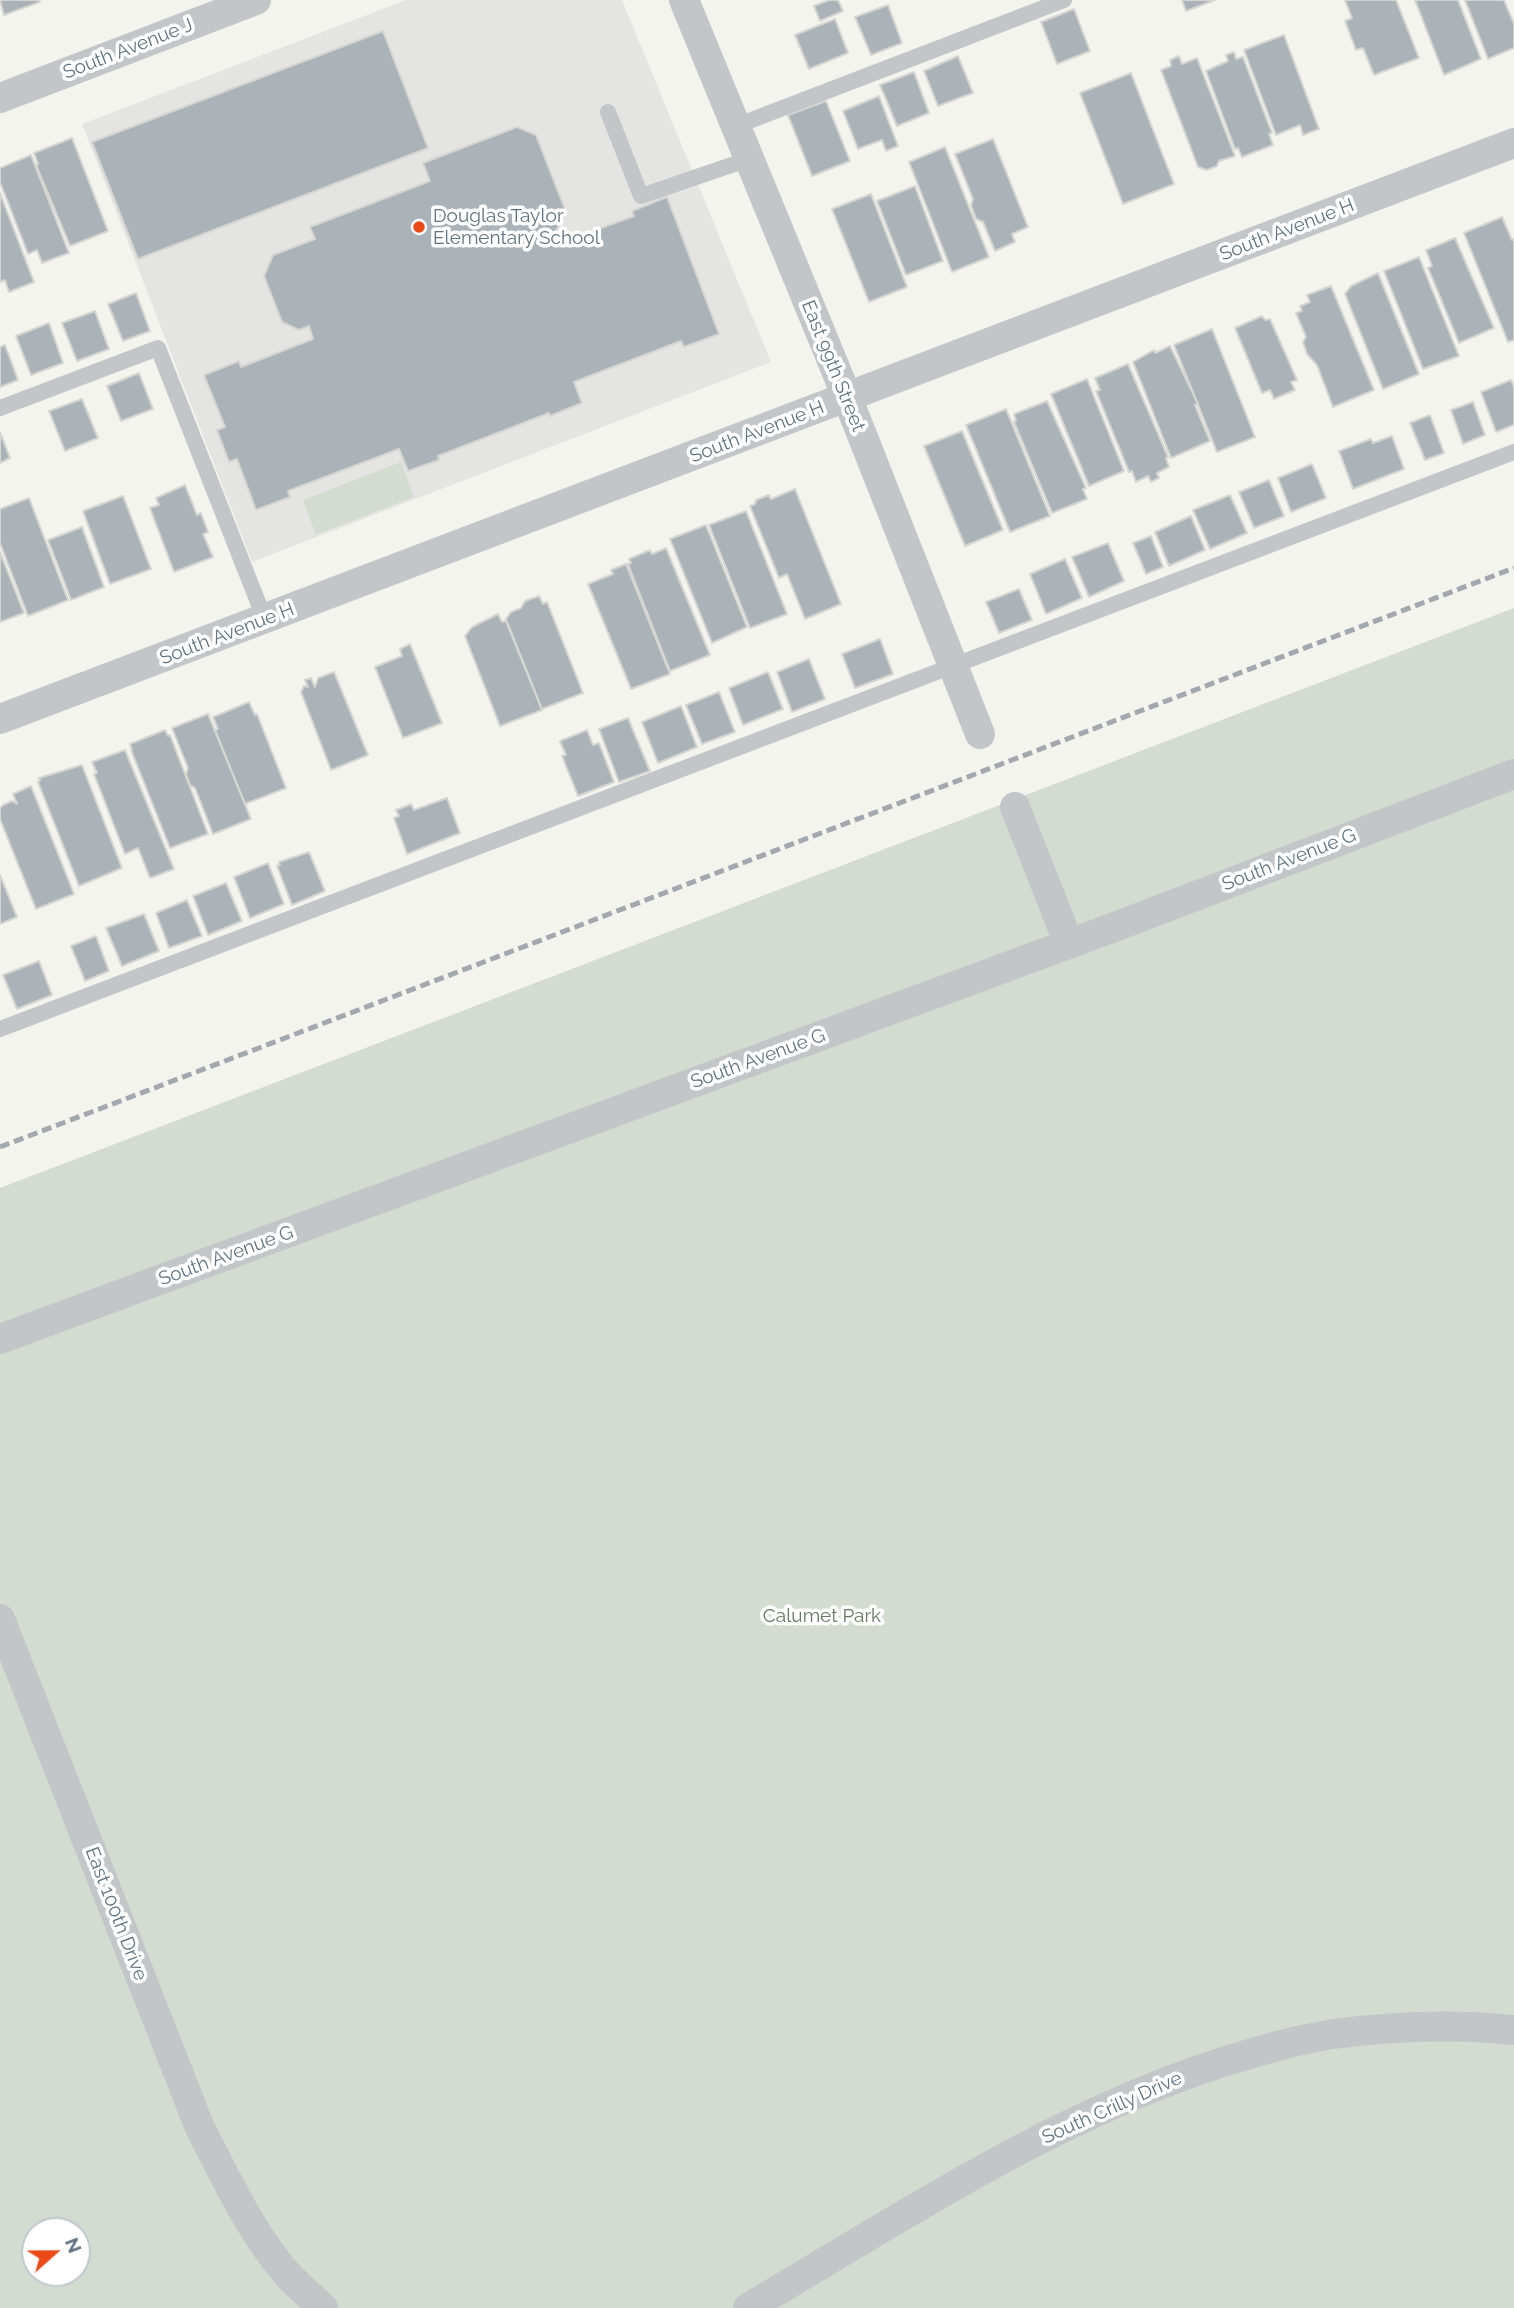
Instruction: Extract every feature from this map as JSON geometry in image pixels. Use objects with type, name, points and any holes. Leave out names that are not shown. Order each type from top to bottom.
[{"type":"street","name":"South Avenue J","points":[[0,98],[256,0]]},
{"type":"street","name":"East 99th Street","points":[[684,0],[847,397],[980,734]]},
{"type":"street","name":"South Avenue H","points":[[0,719],[1514,143]]},
{"type":"street","name":"South Avenue G","points":[[0,1339],[1069,944],[1514,774]]},
{"type":"street","points":[[1015,807],[1069,944]]},
{"type":"street","name":"East 100th Drive","points":[[0,1619],[200,2128],[262,2241],[288,2275],[323,2308]]},
{"type":"street","name":"South Crilly Drive","points":[[748,2308],[973,2175],[1076,2121],[1171,2079],[1260,2050],[1334,2035],[1417,2026],[1514,2030]]},
{"type":"lane","points":[[736,126],[1064,0]]},
{"type":"lane","points":[[608,111],[641,196],[749,159]]},
{"type":"lane","points":[[0,408],[158,348],[265,620]]},
{"type":"lane","points":[[0,1029],[1514,452]]},
{"type":"shaded area","name":"Douglas Taylor Elementary School","points":[[406,0],[622,0],[771,362],[252,562],[82,124]]},
{"type":"green space","points":[[401,462],[414,497],[316,535],[303,500]]},
{"type":"green space","name":"Calumet Park","points":[[1514,608],[1514,2308],[0,2308],[0,1188]]},
{"type":"building","points":[[0,0],[39,0],[40,2],[4,15]]},
{"type":"building","points":[[829,0],[838,0],[843,11],[820,21],[814,6]]},
{"type":"building","points":[[1182,0],[1215,0],[1186,11]]},
{"type":"building","points":[[1345,0],[1396,0],[1419,58],[1374,75],[1363,48],[1356,50],[1345,21],[1352,18]]},
{"type":"building","points":[[1415,0],[1458,0],[1481,59],[1444,75]]},
{"type":"building","points":[[1465,0],[1504,0],[1514,24],[1514,48],[1488,59]]},
{"type":"building","points":[[888,5],[902,43],[871,55],[855,17]]},
{"type":"building","points":[[1074,9],[1090,51],[1057,64],[1041,22]]},
{"type":"building","points":[[835,19],[848,53],[809,69],[795,35]]},
{"type":"building","points":[[383,31],[428,148],[138,259],[92,142]]},
{"type":"building","points":[[1284,35],[1319,129],[1303,135],[1300,125],[1276,135],[1244,50]]},
{"type":"building","points":[[1234,52],[1236,59],[1243,57],[1272,133],[1269,134],[1273,145],[1242,157],[1238,148],[1235,149],[1206,71],[1228,61],[1226,55]]},
{"type":"building","points":[[958,56],[973,93],[938,106],[924,71]]},
{"type":"building","points":[[1179,56],[1182,64],[1197,58],[1235,156],[1219,161],[1217,166],[1207,170],[1198,167],[1161,70],[1171,66],[1170,60]]},
{"type":"building","points":[[914,72],[929,113],[897,126],[880,85]]},
{"type":"building","points":[[1131,73],[1174,184],[1123,204],[1080,93]]},
{"type":"building","points":[[879,96],[898,146],[886,151],[882,140],[858,149],[843,111]]},
{"type":"building","points":[[826,101],[850,161],[812,176],[788,115]]},
{"type":"building","points":[[517,127],[536,135],[566,212],[556,231],[561,243],[634,216],[632,211],[667,197],[719,334],[684,347],[681,341],[574,382],[582,403],[438,456],[439,460],[408,471],[399,449],[288,491],[290,497],[256,510],[237,459],[229,462],[217,430],[225,427],[204,375],[239,361],[241,367],[313,339],[309,326],[299,330],[282,322],[264,276],[273,255],[315,239],[310,227],[430,181],[423,163]]},
{"type":"building","points":[[72,138],[108,231],[70,246],[36,165],[38,164],[34,153]]},
{"type":"building","points":[[993,139],[1028,227],[1012,234],[1015,242],[995,251],[983,222],[976,219],[971,205],[973,199],[955,154]]},
{"type":"building","points":[[945,147],[989,257],[952,272],[909,162]]},
{"type":"building","points":[[31,155],[69,253],[42,263],[37,250],[28,254],[0,182],[0,168]]},
{"type":"building","points":[[915,186],[943,261],[906,275],[877,201]]},
{"type":"building","points":[[0,193],[34,282],[9,292],[5,280],[0,282]]},
{"type":"building","points":[[871,194],[907,287],[869,302],[832,209]]},
{"type":"building","points":[[1502,217],[1512,240],[1514,239],[1514,340],[1508,342],[1464,233]]},
{"type":"building","points":[[1455,238],[1494,328],[1459,343],[1428,268],[1432,266],[1426,250]]},
{"type":"building","points":[[1419,257],[1459,356],[1423,369],[1384,271]]},
{"type":"building","points":[[1378,273],[1419,374],[1383,389],[1345,294],[1351,286]]},
{"type":"building","points":[[1331,286],[1374,390],[1333,407],[1317,365],[1307,354],[1303,342],[1306,337],[1296,313],[1302,311],[1300,306],[1310,302],[1307,295]]},
{"type":"building","points":[[136,293],[150,331],[123,341],[108,304]]},
{"type":"building","points":[[95,311],[109,349],[77,361],[62,323]]},
{"type":"building","points":[[1262,316],[1265,320],[1270,319],[1297,380],[1291,382],[1295,390],[1274,399],[1270,390],[1262,393],[1235,328]]},
{"type":"building","points":[[49,323],[63,363],[31,375],[16,336]]},
{"type":"building","points":[[1212,329],[1255,437],[1217,452],[1174,345]]},
{"type":"building","points":[[5,345],[18,380],[0,387],[0,347]]},
{"type":"building","points":[[1170,346],[1198,404],[1195,405],[1210,441],[1171,458],[1133,362],[1154,350],[1155,353]]},
{"type":"building","points":[[1128,364],[1168,457],[1169,467],[1157,473],[1159,478],[1151,482],[1148,476],[1136,482],[1132,471],[1129,472],[1096,391],[1100,390],[1095,378]]},
{"type":"building","points":[[139,373],[153,409],[121,421],[107,386]]},
{"type":"building","points":[[1087,379],[1124,471],[1089,486],[1051,394]]},
{"type":"building","points":[[1511,380],[1514,387],[1514,425],[1496,432],[1481,392]]},
{"type":"building","points":[[82,399],[98,438],[65,451],[49,411]]},
{"type":"building","points":[[1047,401],[1086,488],[1083,489],[1087,499],[1052,513],[1014,422],[1014,414]]},
{"type":"building","points":[[1473,402],[1485,435],[1463,444],[1451,410]]},
{"type":"building","points":[[1006,409],[1050,516],[1010,532],[966,425]]},
{"type":"building","points":[[1430,415],[1444,453],[1425,460],[1410,423]]},
{"type":"building","points":[[962,431],[1003,530],[965,546],[924,446]]},
{"type":"building","points":[[0,432],[10,458],[0,463]]},
{"type":"building","points":[[1392,436],[1404,469],[1353,489],[1339,451],[1371,439],[1373,443]]},
{"type":"building","points":[[1312,464],[1326,498],[1291,512],[1278,478]]},
{"type":"building","points":[[1269,480],[1284,516],[1254,528],[1239,492]]},
{"type":"building","points":[[185,485],[197,515],[201,513],[208,532],[203,534],[213,557],[174,572],[150,508],[159,505],[156,498]]},
{"type":"building","points":[[795,489],[841,604],[805,619],[787,574],[779,578],[750,506],[755,504],[756,500],[769,495],[771,499]]},
{"type":"building","points":[[1230,495],[1247,533],[1210,549],[1193,510]]},
{"type":"building","points":[[123,496],[151,569],[110,584],[83,511]]},
{"type":"building","points":[[29,498],[68,600],[28,616],[0,543],[0,509]]},
{"type":"building","points":[[746,511],[787,614],[750,628],[709,525]]},
{"type":"building","points":[[1191,516],[1205,550],[1169,566],[1155,532]]},
{"type":"building","points":[[706,525],[747,627],[712,643],[670,539]]},
{"type":"building","points":[[82,527],[104,587],[71,600],[48,540]]},
{"type":"building","points":[[1151,536],[1163,567],[1146,574],[1133,543]]},
{"type":"building","points":[[1108,543],[1124,581],[1089,597],[1072,557]]},
{"type":"building","points":[[666,548],[710,655],[670,671],[628,564],[631,563],[629,559],[650,550],[652,554]]},
{"type":"building","points":[[0,552],[24,613],[0,622]]},
{"type":"building","points":[[1065,559],[1082,598],[1046,614],[1030,574]]},
{"type":"building","points":[[626,564],[670,674],[631,689],[588,584],[613,574],[611,570]]},
{"type":"building","points":[[1019,589],[1032,620],[999,633],[986,602]]},
{"type":"building","points":[[539,596],[543,604],[547,602],[583,693],[542,709],[506,619],[511,612],[521,608],[525,601]]},
{"type":"building","points":[[498,614],[502,622],[506,621],[542,710],[500,726],[465,636],[472,627]]},
{"type":"building","points":[[880,639],[893,674],[855,688],[842,654]]},
{"type":"building","points":[[410,644],[442,723],[403,738],[375,667],[402,656],[400,649]]},
{"type":"building","points":[[809,659],[825,699],[792,712],[777,672]]},
{"type":"building","points":[[334,672],[368,755],[331,770],[301,692],[304,686],[308,687],[305,680],[311,678],[315,687],[318,678]]},
{"type":"building","points":[[768,672],[783,709],[743,725],[729,688]]},
{"type":"building","points":[[719,692],[735,732],[702,744],[686,705]]},
{"type":"building","points":[[249,702],[255,715],[257,714],[286,788],[245,804],[215,730],[218,729],[213,717]]},
{"type":"building","points":[[681,706],[697,747],[658,763],[642,722]]},
{"type":"building","points":[[208,714],[251,819],[213,834],[195,788],[190,785],[186,774],[188,768],[172,728]]},
{"type":"building","points":[[628,718],[650,771],[619,782],[599,729]]},
{"type":"building","points":[[165,730],[168,736],[170,735],[208,834],[170,848],[130,744]]},
{"type":"building","points":[[587,730],[593,745],[599,743],[614,782],[578,796],[562,756],[566,755],[560,741]]},
{"type":"building","points":[[125,750],[174,869],[150,878],[138,848],[125,854],[94,774],[97,773],[92,762]]},
{"type":"building","points":[[82,765],[122,868],[79,886],[38,782],[39,778]]},
{"type":"building","points":[[31,786],[74,894],[36,909],[0,819],[3,805],[12,801],[17,804],[13,794]]},
{"type":"building","points":[[447,798],[460,833],[407,854],[394,818],[399,816],[396,810],[411,804],[414,810]]},
{"type":"building","points":[[309,852],[325,891],[292,905],[277,866],[280,865],[279,862]]},
{"type":"building","points":[[268,863],[284,904],[250,918],[234,877]]},
{"type":"building","points":[[0,875],[17,917],[0,924]]},
{"type":"building","points":[[226,883],[242,921],[208,935],[193,896]]},
{"type":"building","points":[[187,900],[202,936],[169,948],[156,913]]},
{"type":"building","points":[[144,914],[159,951],[122,966],[106,928]]},
{"type":"building","points":[[96,936],[109,971],[85,981],[71,946]]},
{"type":"building","points":[[39,961],[52,995],[17,1009],[3,975]]},
{"type":"railway","points":[[0,1147],[1514,568]]},
{"type":"place","name":"Douglas Taylor Elementary School","points":[[419,227]]}]
